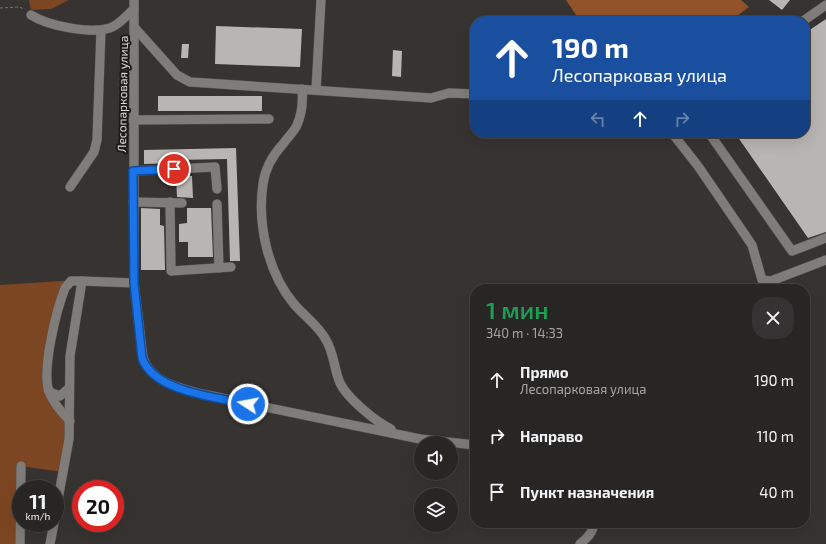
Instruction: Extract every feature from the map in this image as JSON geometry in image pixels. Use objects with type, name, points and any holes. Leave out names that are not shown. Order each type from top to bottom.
[{"type":"street","points":[[316,90],[321,0]]},
{"type":"street","points":[[31,15],[55,25],[88,31],[101,30],[110,28],[118,23],[134,4]]},
{"type":"street","name":"Лесопарковая улица","points":[[134,4],[134,283],[142,358],[146,368],[162,380],[202,394],[402,434]]},
{"type":"street","points":[[810,16],[826,5]]},
{"type":"street","points":[[134,27],[177,75],[190,82],[431,98],[449,93],[470,94]]},
{"type":"street","points":[[70,187],[94,152],[97,140],[101,30]]},
{"type":"street","points":[[302,89],[301,112],[297,126],[270,161],[263,184],[262,201],[265,241],[271,265],[281,287],[293,304],[319,330],[326,340],[341,384],[367,412],[385,426],[402,434],[420,439],[470,444]]},
{"type":"street","points":[[133,120],[269,119]]},
{"type":"street","points":[[676,138],[698,166],[752,245],[762,280],[771,281],[826,260]]},
{"type":"street","points":[[713,138],[792,251],[826,238]]},
{"type":"street","points":[[133,171],[216,167],[217,189]]},
{"type":"street","points":[[133,202],[182,203]]},
{"type":"street","points":[[170,202],[171,271],[230,267]]},
{"type":"street","points":[[217,204],[219,268]]},
{"type":"street","points":[[70,421],[58,408],[48,390],[48,358],[63,293],[67,284],[71,281],[134,283]]},
{"type":"street","points":[[62,480],[70,439],[70,356],[82,281]]},
{"type":"street","points":[[48,390],[60,396],[69,388]]},
{"type":"street","points":[[20,544],[21,466]]},
{"type":"street","points":[[580,544],[589,537],[594,528]]},
{"type":"street","points":[[50,544],[52,532]]},
{"type":"path","points":[[0,8],[19,7],[31,15]]},
{"type":"shaded area","points":[[29,0],[69,0],[51,9],[31,10]]},
{"type":"shaded area","points":[[566,0],[741,0],[749,7],[737,16],[577,16]]},
{"type":"shaded area","points":[[77,280],[63,293],[48,385],[70,421],[62,472],[21,466],[21,480],[12,480],[12,532],[20,532],[20,544],[0,544],[0,285]]},
{"type":"building","points":[[769,0],[790,0],[782,10]]},
{"type":"building","points":[[826,19],[826,232],[808,238],[738,138],[810,138],[810,30]]},
{"type":"building","points":[[216,26],[302,29],[300,67],[215,64]]},
{"type":"building","points":[[182,44],[189,44],[188,58],[181,58]]},
{"type":"building","points":[[393,50],[402,51],[401,77],[392,76]]},
{"type":"building","points":[[158,96],[262,96],[262,111],[158,111]]},
{"type":"building","points":[[236,148],[240,261],[230,261],[227,159],[176,160],[176,163],[144,164],[144,150]]},
{"type":"building","points":[[176,176],[192,176],[193,198],[177,197]]},
{"type":"building","points":[[141,208],[160,209],[160,225],[164,226],[165,270],[141,270]]},
{"type":"building","points":[[187,208],[211,208],[213,257],[188,257],[188,242],[179,242],[179,224],[187,223]]},
{"type":"route","points":[[174,169],[133,171],[134,283],[142,358],[146,368],[153,375],[173,386],[248,404]]}]
